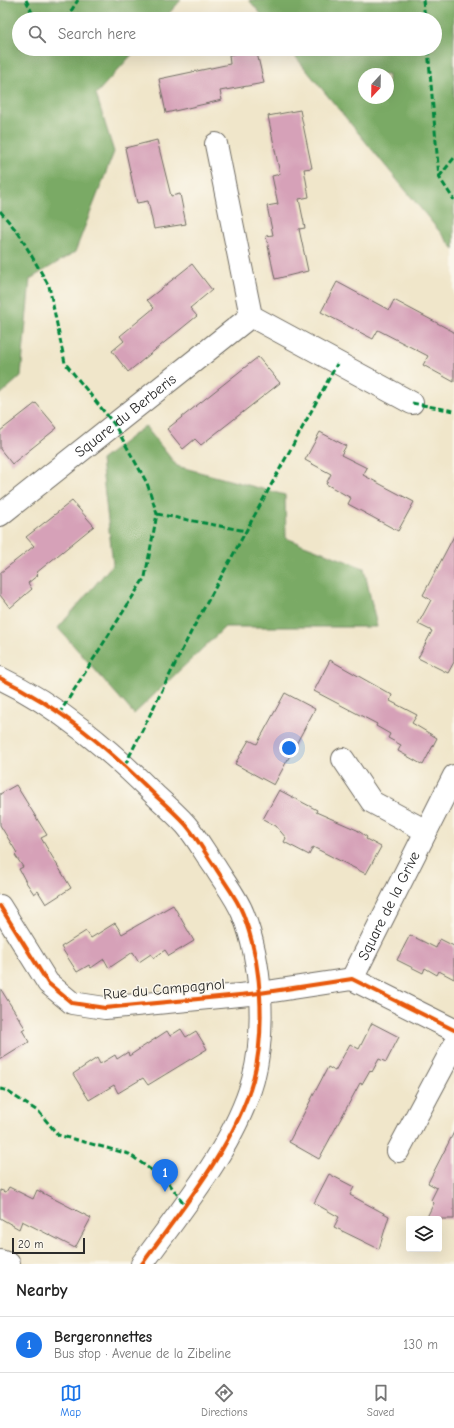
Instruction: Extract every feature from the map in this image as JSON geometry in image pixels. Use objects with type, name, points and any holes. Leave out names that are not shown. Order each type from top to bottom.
[{"type":"street","points":[[216,144],[251,316],[412,403]]},
{"type":"street","name":"Square du Berberis","points":[[0,514],[251,316]]},
{"type":"street","points":[[0,678],[21,688],[59,714],[125,765],[186,826],[243,913],[253,950],[260,993],[260,1038],[253,1080],[239,1117],[221,1149],[188,1200],[142,1264]]},
{"type":"street","points":[[343,759],[372,802],[426,831]]},
{"type":"street","name":"Square de la Grive","points":[[352,979],[454,776]]},
{"type":"street","name":"Rue du Campagnol","points":[[0,906],[48,983],[72,1003],[105,1008],[260,993],[352,979]]},
{"type":"street","points":[[352,979],[454,1030]]},
{"type":"street","points":[[398,1151],[454,1046]]},
{"type":"street","points":[[0,1261],[9,1264]]},
{"type":"green space","points":[[0,0],[181,0],[170,12],[12,12],[12,56],[131,56],[96,94],[114,152],[75,252],[30,279],[21,376],[0,395]]},
{"type":"green space","points":[[249,0],[454,0],[454,249],[295,56],[442,56],[442,12],[259,12]]},
{"type":"green space","points":[[145,426],[177,466],[285,495],[286,538],[364,568],[377,627],[225,627],[134,714],[58,628],[113,564],[101,460]]},
{"type":"building","points":[[229,56],[258,56],[264,83],[220,91],[222,100],[166,113],[159,79],[230,64]]},
{"type":"building","points":[[300,110],[312,168],[304,169],[309,197],[299,199],[305,228],[299,229],[308,271],[275,279],[266,236],[273,235],[267,206],[278,204],[272,176],[280,174],[268,116]]},
{"type":"building","points":[[157,140],[171,196],[180,194],[186,224],[154,229],[148,201],[137,203],[125,148]]},
{"type":"building","points":[[192,264],[212,290],[190,308],[197,316],[128,372],[112,351],[124,341],[120,336],[154,308],[147,300]]},
{"type":"building","points":[[337,282],[389,310],[394,300],[454,332],[454,382],[423,365],[428,356],[378,330],[373,339],[321,312]]},
{"type":"building","points":[[258,357],[280,383],[201,445],[195,439],[183,449],[167,429]]},
{"type":"building","points":[[36,403],[57,428],[12,464],[0,449],[0,431]]},
{"type":"building","points":[[320,432],[346,446],[341,455],[367,468],[363,475],[414,502],[398,531],[348,504],[351,498],[326,484],[331,474],[305,460]]},
{"type":"building","points":[[72,501],[94,526],[36,573],[38,575],[28,583],[32,589],[10,608],[0,595],[0,573],[34,546],[26,537]]},
{"type":"building","points":[[454,536],[454,662],[448,673],[418,658],[432,631],[418,624],[431,600],[423,595]]},
{"type":"building","points":[[330,660],[392,695],[390,701],[417,715],[412,723],[437,738],[423,765],[398,751],[401,745],[388,738],[390,734],[376,726],[377,724],[314,691]]},
{"type":"building","points":[[285,693],[315,709],[274,785],[235,764],[249,740],[257,744]]},
{"type":"building","points":[[16,785],[47,835],[41,838],[71,888],[46,904],[38,891],[34,894],[26,882],[19,869],[23,867],[15,855],[17,853],[0,825],[0,794]]},
{"type":"building","points":[[279,790],[317,810],[316,812],[357,830],[367,837],[366,839],[381,847],[366,874],[313,847],[309,855],[284,842],[286,838],[276,826],[263,819]]},
{"type":"building","points":[[173,905],[194,941],[169,956],[165,950],[154,958],[151,954],[139,962],[133,952],[109,968],[104,959],[91,968],[89,965],[77,972],[61,947],[86,931],[91,938],[115,923],[122,934]]},
{"type":"building","points":[[410,935],[436,948],[440,939],[454,946],[454,979],[439,971],[437,975],[425,968],[423,973],[397,960]]},
{"type":"building","points":[[0,988],[25,1028],[22,1030],[29,1042],[0,1060]]},
{"type":"building","points":[[372,1023],[399,1037],[386,1062],[379,1059],[372,1072],[370,1070],[362,1084],[360,1083],[319,1159],[289,1142],[328,1067],[335,1071],[350,1044],[359,1049]]},
{"type":"building","points":[[181,1029],[186,1037],[196,1031],[207,1049],[148,1085],[143,1078],[118,1093],[114,1085],[89,1100],[73,1074],[97,1058],[100,1064],[115,1055],[117,1059],[128,1052],[129,1056],[167,1031],[170,1036]]},
{"type":"building","points":[[454,1132],[454,1219],[442,1219],[442,1216],[428,1216],[434,1203],[431,1200],[437,1188],[428,1183]]},
{"type":"building","points":[[329,1174],[354,1187],[350,1195],[389,1216],[379,1249],[334,1227],[339,1217],[314,1203]]},
{"type":"building","points":[[9,1187],[33,1199],[37,1190],[91,1218],[75,1248],[22,1221],[19,1229],[0,1218],[0,1190],[6,1192]]},
{"type":"marked path","points":[[26,0],[32,12]]},
{"type":"marked path","points":[[70,12],[78,0]]},
{"type":"marked path","points":[[423,0],[424,12]]},
{"type":"marked path","points":[[429,56],[439,177],[454,200]]},
{"type":"marked path","points":[[439,177],[454,158]]},
{"type":"marked path","points":[[0,211],[19,234],[49,286],[65,363],[114,424],[147,483],[157,514],[145,577],[59,714]]},
{"type":"marked path","points":[[125,765],[191,632],[337,364]]},
{"type":"marked path","points":[[412,403],[454,411]]},
{"type":"marked path","points":[[157,514],[246,531]]},
{"type":"marked path","points":[[0,1089],[5,1090],[39,1112],[58,1135],[129,1154],[168,1182],[185,1205]]},
{"type":"cycle path","points":[[0,678],[43,702],[83,731],[121,763],[183,821],[237,902],[243,914],[254,953],[260,996],[260,1040],[253,1080],[245,1104],[234,1129],[220,1153],[190,1199],[142,1264]]},
{"type":"cycle path","points":[[0,906],[48,983],[72,1003],[105,1008],[260,993],[352,979],[454,1030]]},
{"type":"place","name":"Bergeronnettes","points":[[165,1192]]}]
